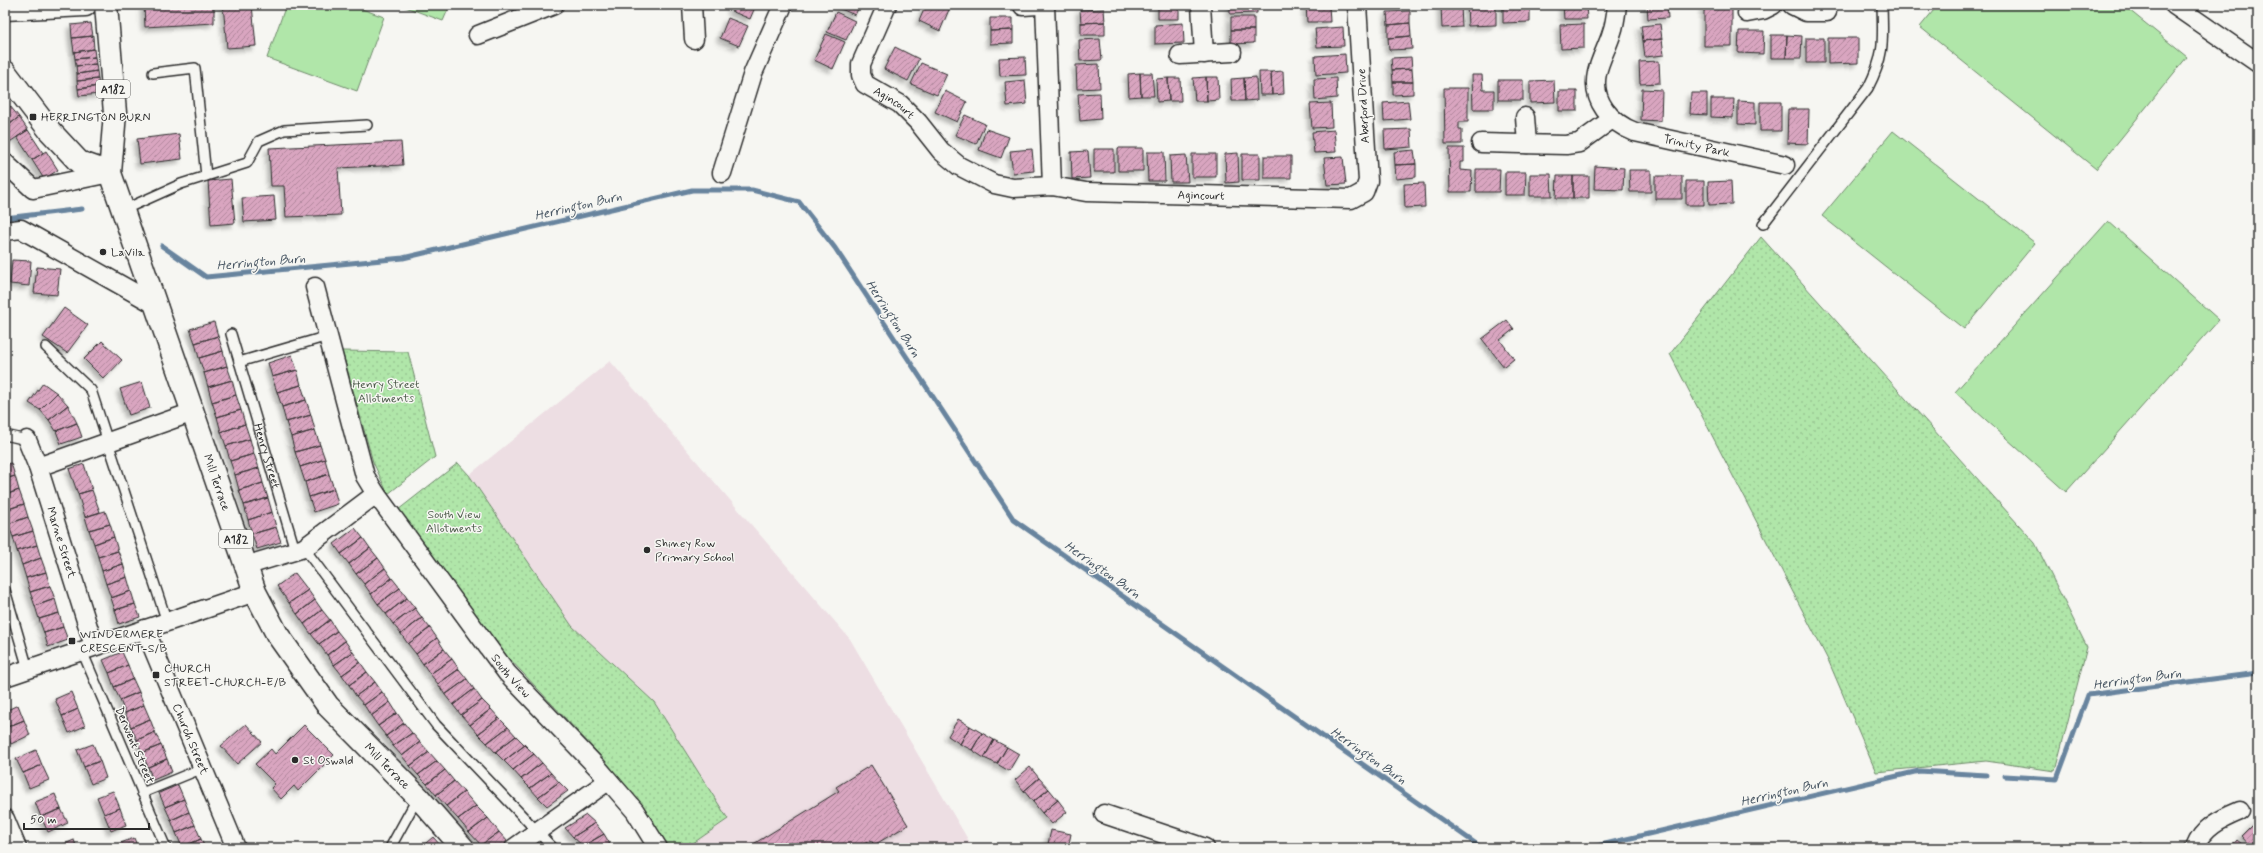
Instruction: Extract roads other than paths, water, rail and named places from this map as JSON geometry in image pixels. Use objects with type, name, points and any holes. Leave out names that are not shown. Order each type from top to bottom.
[{"type":"main road","points":[[5,9],[86,5]]},
{"type":"main road","name":"A182","points":[[106,5],[116,113],[110,173]]},
{"type":"main road","points":[[5,72],[50,131],[78,162],[110,173]]},
{"type":"main road","name":"Mill Terrace","points":[[110,173],[158,306],[255,592],[277,634],[328,706],[418,797],[463,848]]},
{"type":"street","points":[[478,35],[554,5]]},
{"type":"street","points":[[692,5],[694,39]]},
{"type":"street","points":[[722,173],[753,73],[783,5]]},
{"type":"street","name":"Agincourt","points":[[887,5],[861,64],[861,75],[865,84],[900,104],[918,122],[941,151],[959,166],[994,184],[1013,188],[1052,186],[1086,192],[1351,199]]},
{"type":"street","points":[[1045,5],[1052,186]]},
{"type":"street","points":[[1201,5],[1204,54]]},
{"type":"street","name":"Aberford Drive","points":[[1351,199],[1364,192],[1368,181],[1357,5]]},
{"type":"street","name":"Trinity Park","points":[[1617,5],[1612,32],[1597,72],[1596,84],[1604,109],[1612,119],[1622,127],[1635,132],[1785,164]]},
{"type":"street","points":[[1747,13],[1763,10],[1773,5]]},
{"type":"street","points":[[1792,5],[1806,12],[1827,12]]},
{"type":"street","points":[[2174,5],[2258,63]]},
{"type":"street","points":[[1180,55],[1232,52]]},
{"type":"street","points":[[1525,118],[1527,144]]},
{"type":"street","points":[[1481,143],[1566,145],[1579,143],[1612,119]]},
{"type":"street","points":[[5,164],[33,189],[110,173]]},
{"type":"street","points":[[5,231],[22,229],[158,306]]},
{"type":"street","points":[[245,566],[300,549],[376,494],[365,476],[315,287]]},
{"type":"street","points":[[38,467],[193,412]]},
{"type":"street","name":"Marne Street","points":[[26,440],[38,467],[88,648]]},
{"type":"street","name":"South View","points":[[376,494],[507,673],[634,811],[658,848]]},
{"type":"street","points":[[5,676],[255,592]]},
{"type":"street","name":"Church Street","points":[[145,629],[236,848]]},
{"type":"street","points":[[514,848],[608,781]]},
{"type":"street","points":[[2195,848],[2207,829],[2217,821],[2240,811]]},
{"type":"street","points":[[1104,814],[1205,848]]},
{"type":"street","points":[[5,819],[17,848]]},
{"type":"lane","points":[[1763,224],[1868,88],[1878,70],[1883,50],[1882,5]]},
{"type":"lane","points":[[153,73],[195,68],[206,176]]},
{"type":"lane","points":[[124,210],[180,184],[247,163],[259,141],[284,130],[367,126]]},
{"type":"lane","name":"Henry Street","points":[[231,334],[300,549],[436,725],[553,848]]},
{"type":"lane","points":[[239,362],[328,336]]},
{"type":"lane","points":[[46,347],[91,390],[167,622]]},
{"type":"lane","points":[[5,435],[26,440]]},
{"type":"lane","points":[[5,590],[28,669]]},
{"type":"lane","name":"Derwent Street","points":[[88,648],[142,792],[166,848]]},
{"type":"lane","points":[[142,792],[203,768]]},
{"type":"lane","points":[[390,848],[418,797]]},
{"type":"waterway","name":"Herrington Burn","points":[[162,246],[206,277],[403,258],[692,190],[752,190],[799,202],[835,248],[1014,520],[1482,848]]},
{"type":"waterway","name":"Herrington Burn","points":[[5,218],[82,209]]},
{"type":"waterway","name":"Herrington Burn","points":[[2005,776],[2057,779],[2088,695],[2258,673]]},
{"type":"waterway","name":"Herrington Burn","points":[[1588,848],[1919,771],[1986,775]]},
{"type":"place","name":"HERRINGTON BURN","points":[[33,117]]},
{"type":"place","name":"LaVila","points":[[103,252]]},
{"type":"place","name":"Shiney Row Primary School","points":[[647,550]]},
{"type":"place","name":"WINDERMERE CRESCENT-S/B","points":[[72,641]]},
{"type":"place","name":"CHURCH STREET-CHURCH-E/B","points":[[156,675]]},
{"type":"place","name":"St Oswald","points":[[295,760]]},
{"type":"park label","name":"Henry Street Allotments","points":[[386,391]]},
{"type":"park label","name":"South View Allotments","points":[[454,521]]}]
